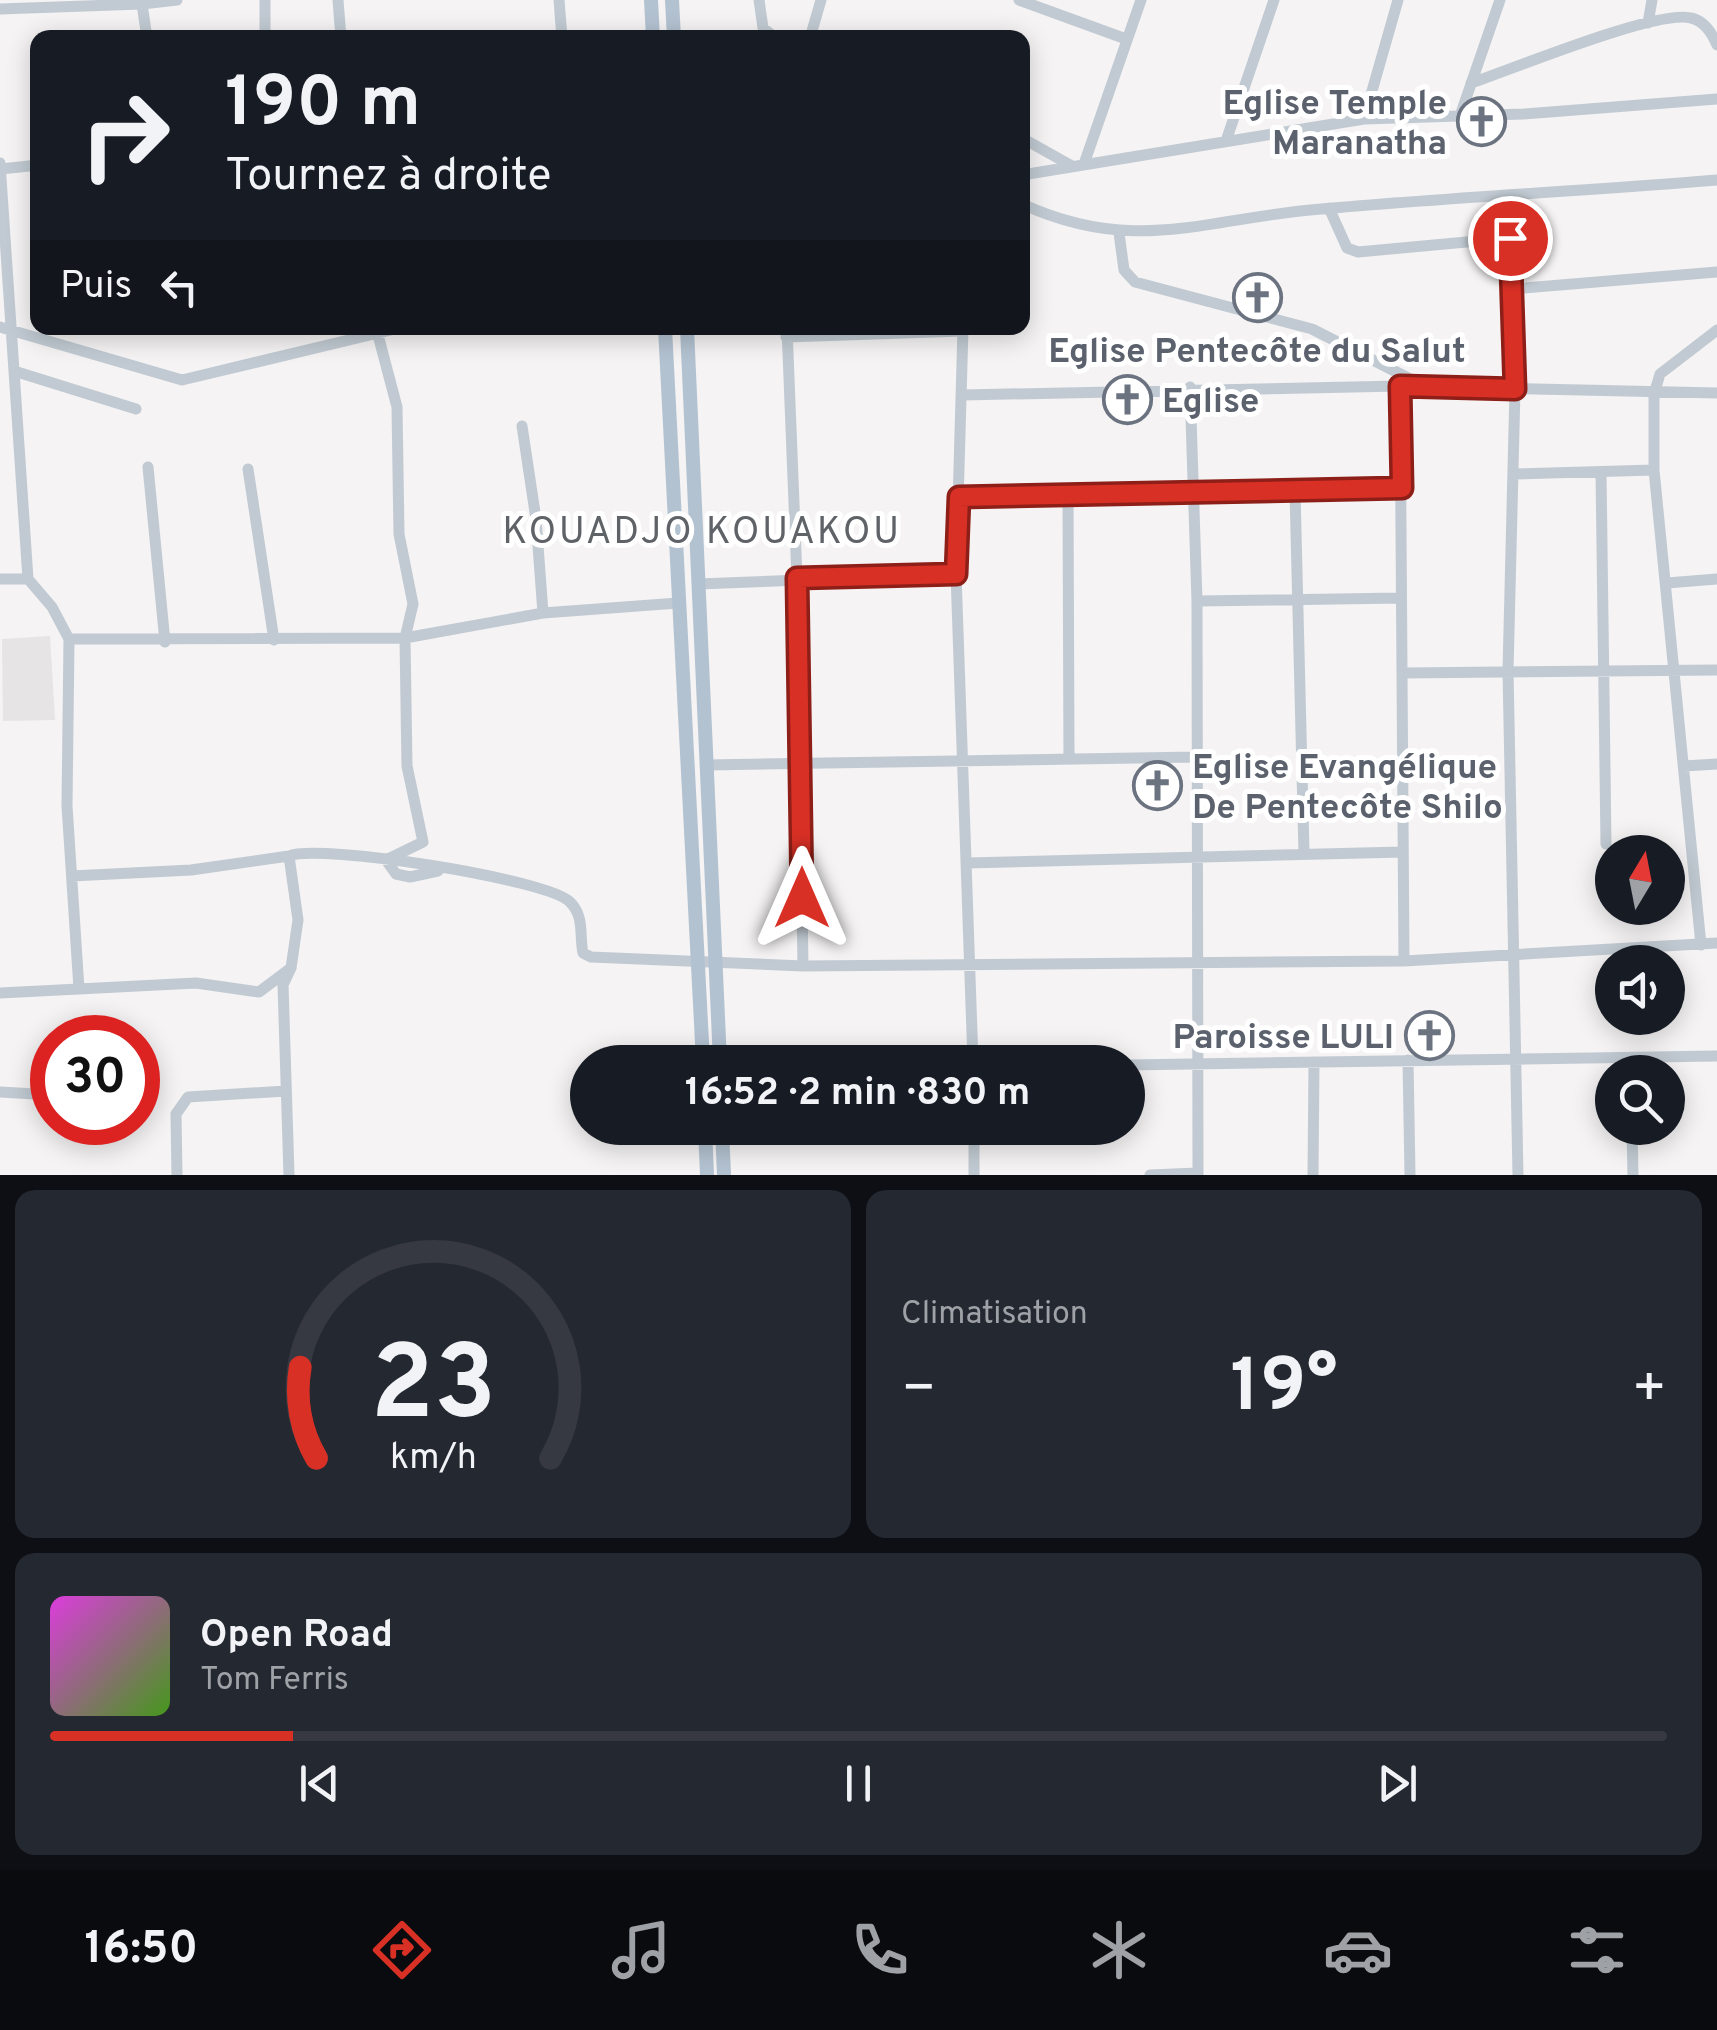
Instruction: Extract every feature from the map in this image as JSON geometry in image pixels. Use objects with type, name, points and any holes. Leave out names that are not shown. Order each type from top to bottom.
[{"type":"main road","points":[[651,0],[652,30]]},
{"type":"main road","points":[[672,0],[674,30]]},
{"type":"main road","points":[[666,335],[702,1045]]},
{"type":"main road","points":[[687,335],[719,1045]]},
{"type":"main road","points":[[706,1145],[707,1175]]},
{"type":"main road","points":[[723,1145],[724,1175]]},
{"type":"street","points":[[0,8],[177,0]]},
{"type":"street","points":[[265,30],[266,0]]},
{"type":"street","points":[[338,0],[340,30]]},
{"type":"street","points":[[559,0],[561,30]]},
{"type":"street","points":[[760,0],[766,30]]},
{"type":"street","points":[[813,30],[822,0]]},
{"type":"street","points":[[1020,0],[1126,39]]},
{"type":"street","points":[[1078,165],[1140,0]]},
{"type":"street","points":[[1226,142],[1274,0]]},
{"type":"street","points":[[1364,119],[1398,0]]},
{"type":"street","points":[[1461,113],[1500,0]]},
{"type":"street","points":[[1648,23],[1652,0]]},
{"type":"street","points":[[142,4],[145,30]]},
{"type":"street","points":[[1471,84],[1648,23],[1690,17],[1702,23],[1717,44]]},
{"type":"street","points":[[1030,174],[1364,119],[1522,114],[1717,99]]},
{"type":"street","points":[[1030,142],[1078,165]]},
{"type":"street","points":[[30,165],[0,166],[6,328],[14,370],[28,579],[52,608],[69,640],[67,806],[79,989]]},
{"type":"street","points":[[1030,207],[1084,228],[1145,234],[1329,208],[1717,180]]},
{"type":"street","points":[[1508,198],[1515,389],[1508,671],[1518,1175]]},
{"type":"street","points":[[1329,208],[1348,248],[1358,252],[1510,238]]},
{"type":"street","points":[[1120,234],[1124,270],[1134,282],[1312,328],[1427,387]]},
{"type":"street","points":[[1513,289],[1717,272]]},
{"type":"street","points":[[6,328],[182,380],[378,335],[397,406],[399,534],[414,604],[405,638],[407,766],[423,842],[386,860]]},
{"type":"street","points":[[1702,944],[1654,470],[1654,394],[1660,374],[1717,330]]},
{"type":"street","points":[[786,335],[797,578],[803,966]]},
{"type":"street","points":[[963,335],[956,574],[972,1045]]},
{"type":"street","points":[[14,370],[136,409]]},
{"type":"street","points":[[1400,386],[1405,673],[1404,961]]},
{"type":"street","points":[[963,395],[1190,387],[1400,386],[1717,393]]},
{"type":"street","points":[[1150,1175],[1198,1174],[1195,494],[1190,387]]},
{"type":"street","points":[[522,426],[536,519],[543,613]]},
{"type":"street","points":[[148,467],[165,642]]},
{"type":"street","points":[[248,469],[274,640]]},
{"type":"street","points":[[1513,474],[1654,470]]},
{"type":"street","points":[[1601,472],[1606,835]]},
{"type":"street","points":[[959,497],[1402,488]]},
{"type":"street","points":[[1296,491],[1304,853]]},
{"type":"street","points":[[1068,494],[1070,759]]},
{"type":"street","points":[[698,584],[956,574]]},
{"type":"street","points":[[1667,583],[1717,578]]},
{"type":"street","points":[[0,579],[28,579]]},
{"type":"street","points":[[1196,601],[1402,598]]},
{"type":"street","points":[[69,640],[405,638],[543,613],[678,603]]},
{"type":"street","points":[[1405,673],[1717,670]]},
{"type":"street","points":[[706,765],[1196,757]]},
{"type":"street","points":[[1684,766],[1717,764]]},
{"type":"street","points":[[72,876],[191,870],[300,852],[330,851],[446,870],[561,895],[580,915],[584,953],[591,956],[715,963],[803,966],[1404,961],[1717,943]]},
{"type":"street","points":[[967,863],[1403,852]]},
{"type":"street","points":[[289,856],[298,920],[297,954],[283,986],[290,1175]]},
{"type":"street","points":[[0,993],[196,983],[259,992],[291,968]]},
{"type":"street","points":[[1685,1056],[1717,1056]]},
{"type":"street","points":[[1145,1064],[1595,1058]]},
{"type":"street","points":[[1408,1060],[1410,1175]]},
{"type":"street","points":[[1313,1175],[1314,1062]]},
{"type":"street","points":[[0,1092],[30,1094]]},
{"type":"street","points":[[177,1175],[176,1114],[188,1097],[286,1092]]},
{"type":"street","points":[[974,1145],[974,1175]]},
{"type":"street","points":[[1632,1145],[1633,1175]]},
{"type":"shaded area","points":[[50,636],[55,720],[3,721],[2,639]]},
{"type":"place","name":"Eglise Temple Maranatha","points":[[1482,122]]},
{"type":"place","name":"Eglise Pentecôte du Salut","points":[[1257,298]]},
{"type":"place","name":"Eglise","points":[[1127,400]]},
{"type":"place","name":"Eglise Evangélique De Pentecôte Shilo","points":[[1157,786]]},
{"type":"place","name":"Paroisse LULI","points":[[1429,1036]]},
{"type":"district","name":"KOUADJO KOUAKOU","points":[[702,530]]},
{"type":"route","points":[[802,898],[797,578],[956,574],[959,497],[1402,488],[1400,386],[1515,389],[1510,238]]}]
